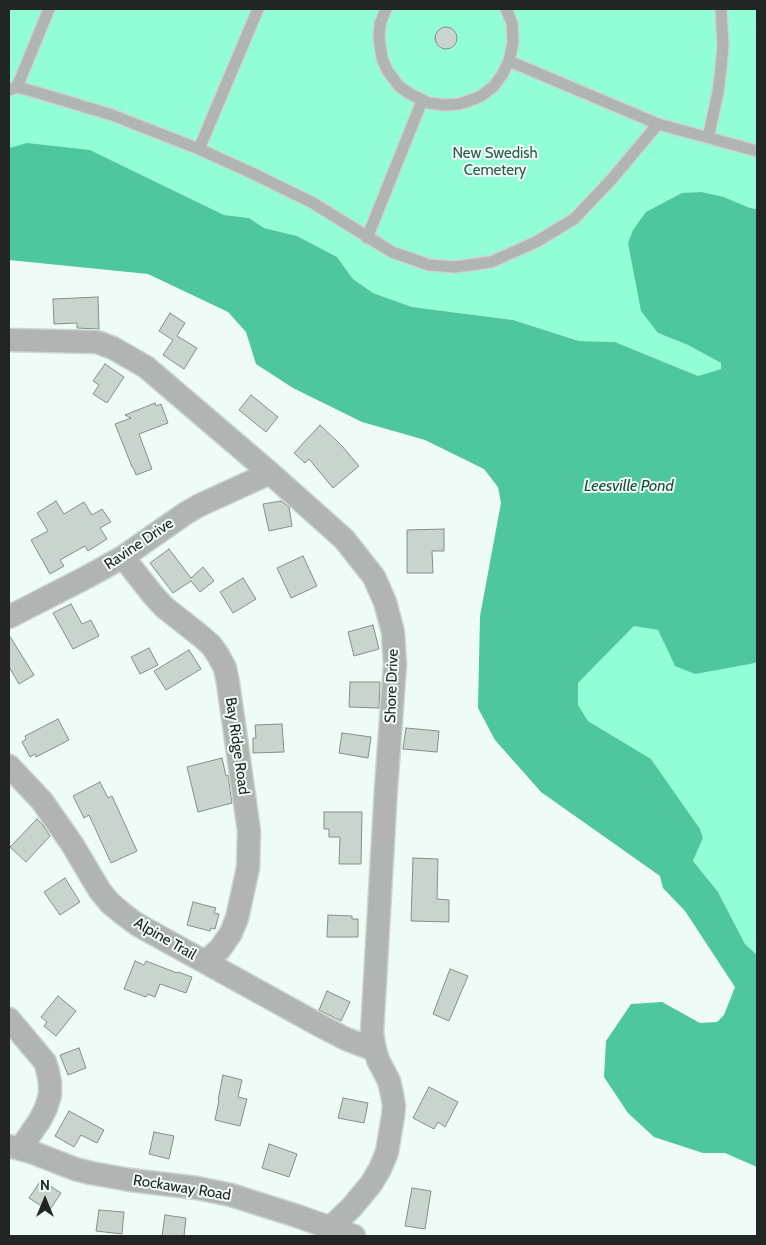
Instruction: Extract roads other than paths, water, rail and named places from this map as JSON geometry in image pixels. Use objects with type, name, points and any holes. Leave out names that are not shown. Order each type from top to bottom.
[{"type":"street","name":"Shore Drive","points":[[9,340],[97,342],[113,348],[146,367],[344,539],[374,577],[385,602],[393,632],[395,666],[372,1033],[378,1060],[389,1081],[394,1106],[390,1139],[380,1169],[371,1184],[352,1207],[330,1228]]},
{"type":"street","name":"Ravine Drive","points":[[9,617],[123,557],[200,505],[270,473]]},
{"type":"street","name":"Bay Ridge Road","points":[[123,557],[164,606],[211,645],[225,668],[248,831],[248,868],[237,918],[231,933],[220,949],[205,962]]},
{"type":"street","name":"Alpine Trail","points":[[9,766],[42,801],[72,844],[100,891],[110,903],[138,925],[321,1026],[346,1039],[375,1050]]},
{"type":"street","points":[[9,1019],[45,1062],[50,1083],[50,1095],[40,1120],[14,1147]]},
{"type":"street","name":"Rockaway Road","points":[[14,1147],[91,1173],[197,1188],[231,1195],[354,1236]]},
{"type":"lane","points":[[49,9],[13,89],[39,92],[112,114],[199,149],[313,203],[392,252],[428,265],[455,267],[491,262],[536,242],[574,219],[611,180],[658,124]]},
{"type":"lane","points":[[199,149],[258,9]]},
{"type":"lane","points":[[382,10],[379,38],[380,51],[384,64],[391,76],[399,86],[410,94],[422,100],[444,105],[459,104],[481,96],[502,75],[509,61],[513,36],[512,22],[506,9]]},
{"type":"lane","points":[[708,138],[721,68],[723,45],[721,9]]},
{"type":"lane","points":[[509,61],[658,124],[757,151]]},
{"type":"lane","points":[[367,238],[422,100]]},
{"type":"water","name":"Leesville Pond","points":[[27,143],[90,150],[224,215],[249,218],[264,228],[297,236],[337,257],[353,279],[373,293],[412,307],[513,320],[579,341],[615,342],[698,376],[721,369],[721,363],[688,345],[658,333],[641,311],[628,243],[633,230],[646,212],[682,193],[701,192],[724,197],[757,209],[757,660],[755,663],[695,674],[675,666],[658,630],[634,626],[578,683],[578,705],[588,721],[651,759],[700,829],[703,838],[693,861],[718,892],[745,944],[757,955],[757,1167],[725,1153],[703,1153],[654,1137],[628,1113],[604,1077],[606,1041],[631,1004],[662,1002],[700,1023],[717,1022],[724,1015],[735,987],[685,911],[663,888],[660,876],[541,792],[495,740],[478,708],[480,616],[501,503],[498,487],[484,469],[425,440],[362,422],[293,388],[256,364],[246,332],[228,312],[148,274],[9,260],[9,148]]},
{"type":"park label","name":"New Swedish Cemetery","points":[[495,162]]}]
